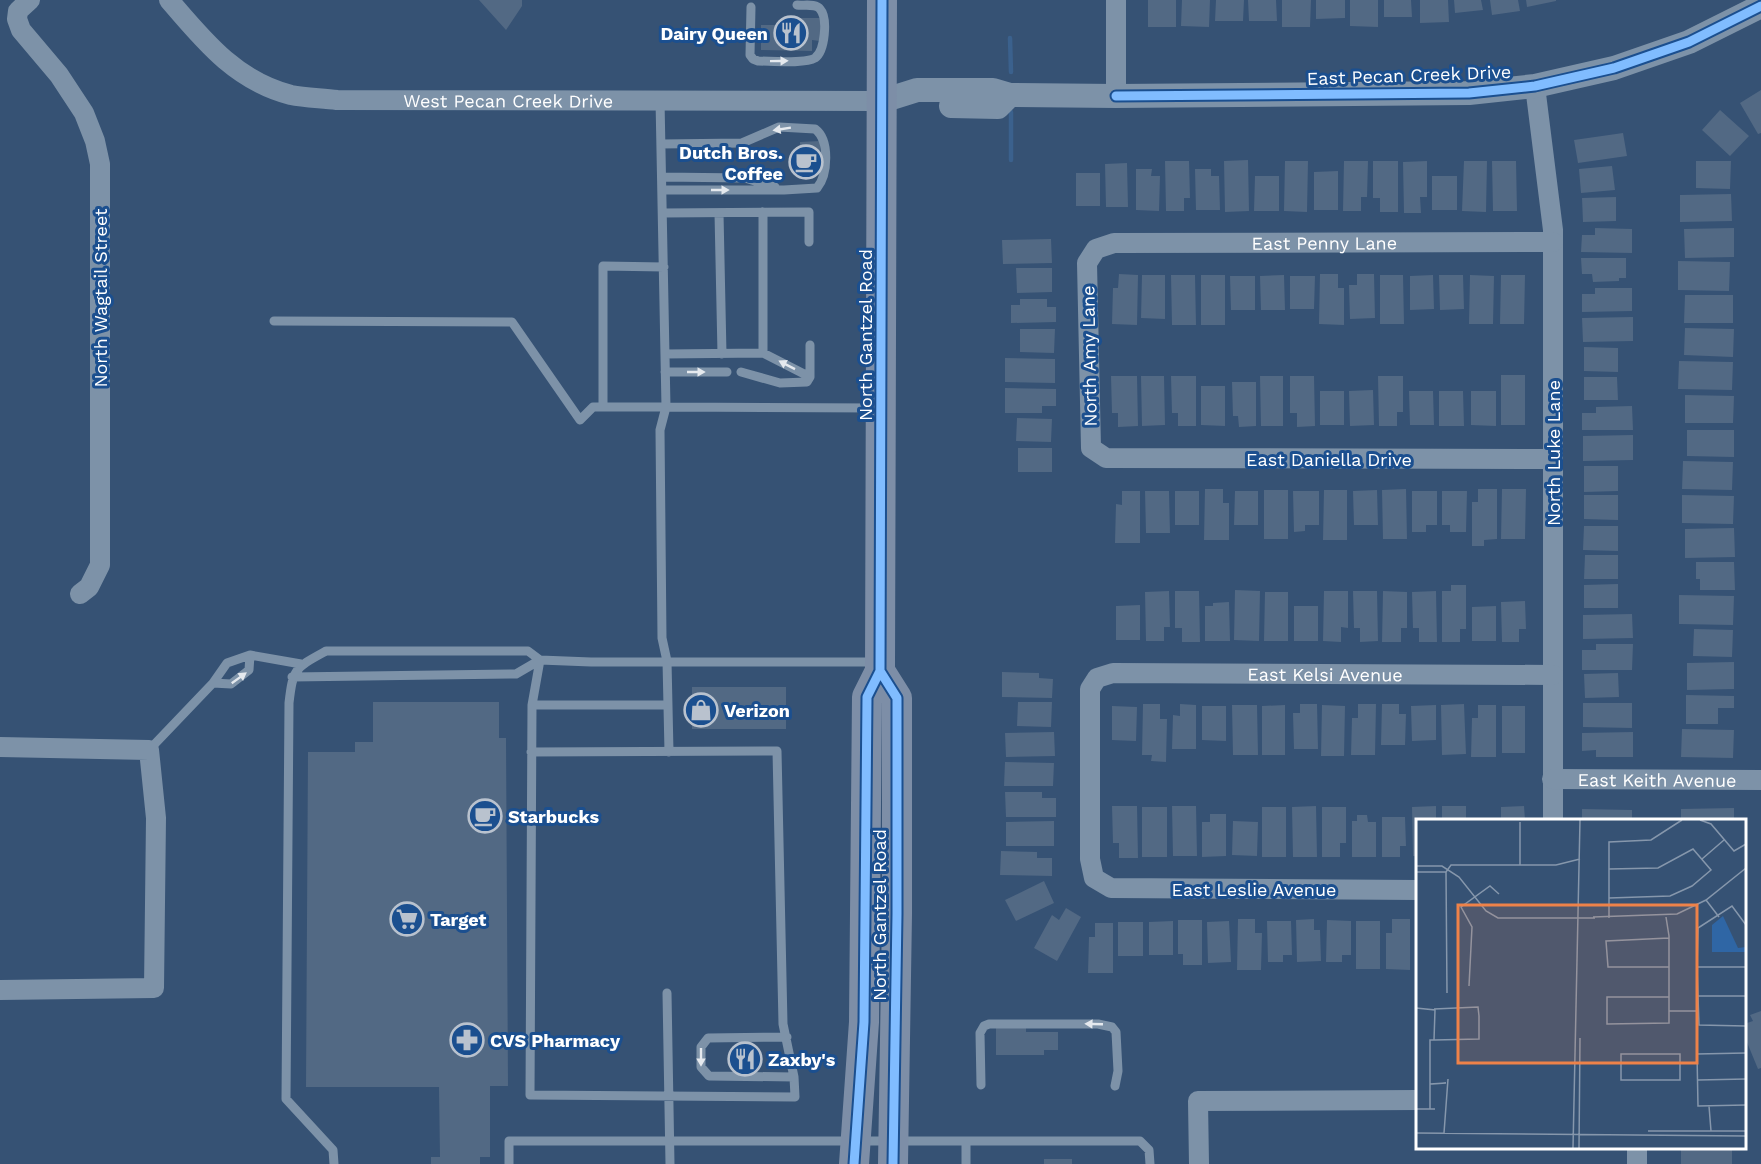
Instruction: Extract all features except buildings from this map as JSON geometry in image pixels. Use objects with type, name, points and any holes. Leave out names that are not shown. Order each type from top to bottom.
[{"type":"main road","name":"North Gantzel Road","points":[[855,1152],[864,1011],[867,697],[880,667],[882,0]]},
{"type":"main road","name":"North Gantzel Road","points":[[880,667],[897,698],[897,914],[893,1153]]},
{"type":"street","name":"North Wagtail Street","points":[[30,0],[18,11],[17,20],[21,30],[59,75],[84,113],[95,141],[99,164],[100,565],[89,587],[80,594]]},
{"type":"street","name":"West Pecan Creek Drive","points":[[169,0],[207,45],[249,79],[291,95],[337,100],[882,101]]},
{"type":"street","points":[[1116,0],[1116,96]]},
{"type":"street","name":"East Pecan Creek Drive","points":[[882,101],[916,90],[993,90],[1010,95],[1116,96],[1469,93],[1535,86],[1614,68],[1678,46],[1761,6]]},
{"type":"street","name":"North Luke Lane","points":[[1535,86],[1553,242],[1553,819]]},
{"type":"street","name":"East Penny Lane","points":[[1096,249],[1114,243],[1553,242]]},
{"type":"street","name":"North Amy Lane","points":[[1096,249],[1087,263],[1091,448],[1106,458]]},
{"type":"street","name":"East Daniella Drive","points":[[1106,458],[1553,459]]},
{"type":"street","name":"East Kelsi Avenue","points":[[1094,878],[1090,859],[1090,689],[1097,678],[1113,673],[1552,675]]},
{"type":"street","points":[[0,747],[149,750],[156,818],[153,988],[0,990]]},
{"type":"street","name":"East Keith Avenue","points":[[1552,779],[1761,780]]},
{"type":"street","name":"East Leslie Avenue","points":[[1094,878],[1111,888],[1416,890]]},
{"type":"street","points":[[1199,1164],[1198,1101],[1416,1100]]},
{"type":"lane","points":[[751,7],[750,55],[753,59],[758,61],[810,60],[821,52],[824,45],[823,16],[821,9],[816,6],[797,5]]},
{"type":"lane","points":[[660,100],[666,407],[660,430],[662,638],[667,662],[669,752]]},
{"type":"lane","points":[[661,144],[742,143],[779,128],[815,129],[820,132],[824,142],[824,175],[822,183],[817,188],[808,190],[662,190]]},
{"type":"lane","points":[[662,177],[745,178],[784,190]]},
{"type":"lane","points":[[763,212],[763,353]]},
{"type":"lane","points":[[663,213],[808,212],[809,242]]},
{"type":"lane","points":[[719,213],[722,354]]},
{"type":"lane","points":[[603,407],[603,266],[664,267]]},
{"type":"lane","points":[[274,321],[512,322],[580,420],[592,407],[881,408]]},
{"type":"lane","points":[[741,372],[780,383],[807,381],[810,377],[810,345]]},
{"type":"lane","points":[[665,354],[763,353],[810,377]]},
{"type":"lane","points":[[665,372],[727,372]]},
{"type":"lane","points":[[334,1164],[333,1149],[286,1099],[289,703],[292,677],[301,664],[326,651],[528,651],[540,660]]},
{"type":"lane","points":[[213,683],[231,684],[249,670],[250,655]]},
{"type":"lane","points":[[149,750],[213,683],[227,663],[250,655],[301,664]]},
{"type":"lane","points":[[531,752],[777,751],[783,1024],[795,1077],[795,1097],[530,1095],[531,752],[532,705],[540,660]]},
{"type":"lane","points":[[292,677],[516,674],[540,660],[880,667]]},
{"type":"lane","points":[[532,705],[668,705]]},
{"type":"lane","points":[[667,993],[670,1164]]},
{"type":"lane","points":[[981,1085],[980,1033],[984,1026],[989,1024],[1087,1024],[1106,1025],[1112,1027],[1116,1032],[1118,1071],[1115,1086]]},
{"type":"lane","points":[[787,1037],[708,1038],[701,1047],[701,1067],[709,1076],[795,1077]]},
{"type":"lane","points":[[509,1164],[509,1141],[670,1141],[893,1153],[966,1141],[1140,1141],[1149,1149],[1150,1164]]},
{"type":"lane","points":[[966,1141],[966,1164]]},
{"type":"waterway","points":[[1010,38],[1011,72]]},
{"type":"waterway","points":[[1011,112],[1011,160]]},
{"type":"cycle path","points":[[854,1164],[864,1022],[867,697],[880,671],[882,0]]},
{"type":"cycle path","points":[[1116,96],[1469,93],[1535,86],[1614,68],[1689,42],[1761,6]]},
{"type":"cycle path","points":[[880,671],[897,698],[897,914],[893,1164]]},
{"type":"place","name":"Dairy Queen","points":[[791,33]]},
{"type":"place","name":"Dutch Bros. Coffee","points":[[806,162]]},
{"type":"place","name":"Verizon","points":[[701,710]]},
{"type":"place","name":"Starbucks","points":[[485,816]]},
{"type":"place","name":"Target","points":[[407,919]]},
{"type":"place","name":"CVS Pharmacy","points":[[467,1040]]},
{"type":"place","name":"Zaxby's","points":[[745,1059]]}]
